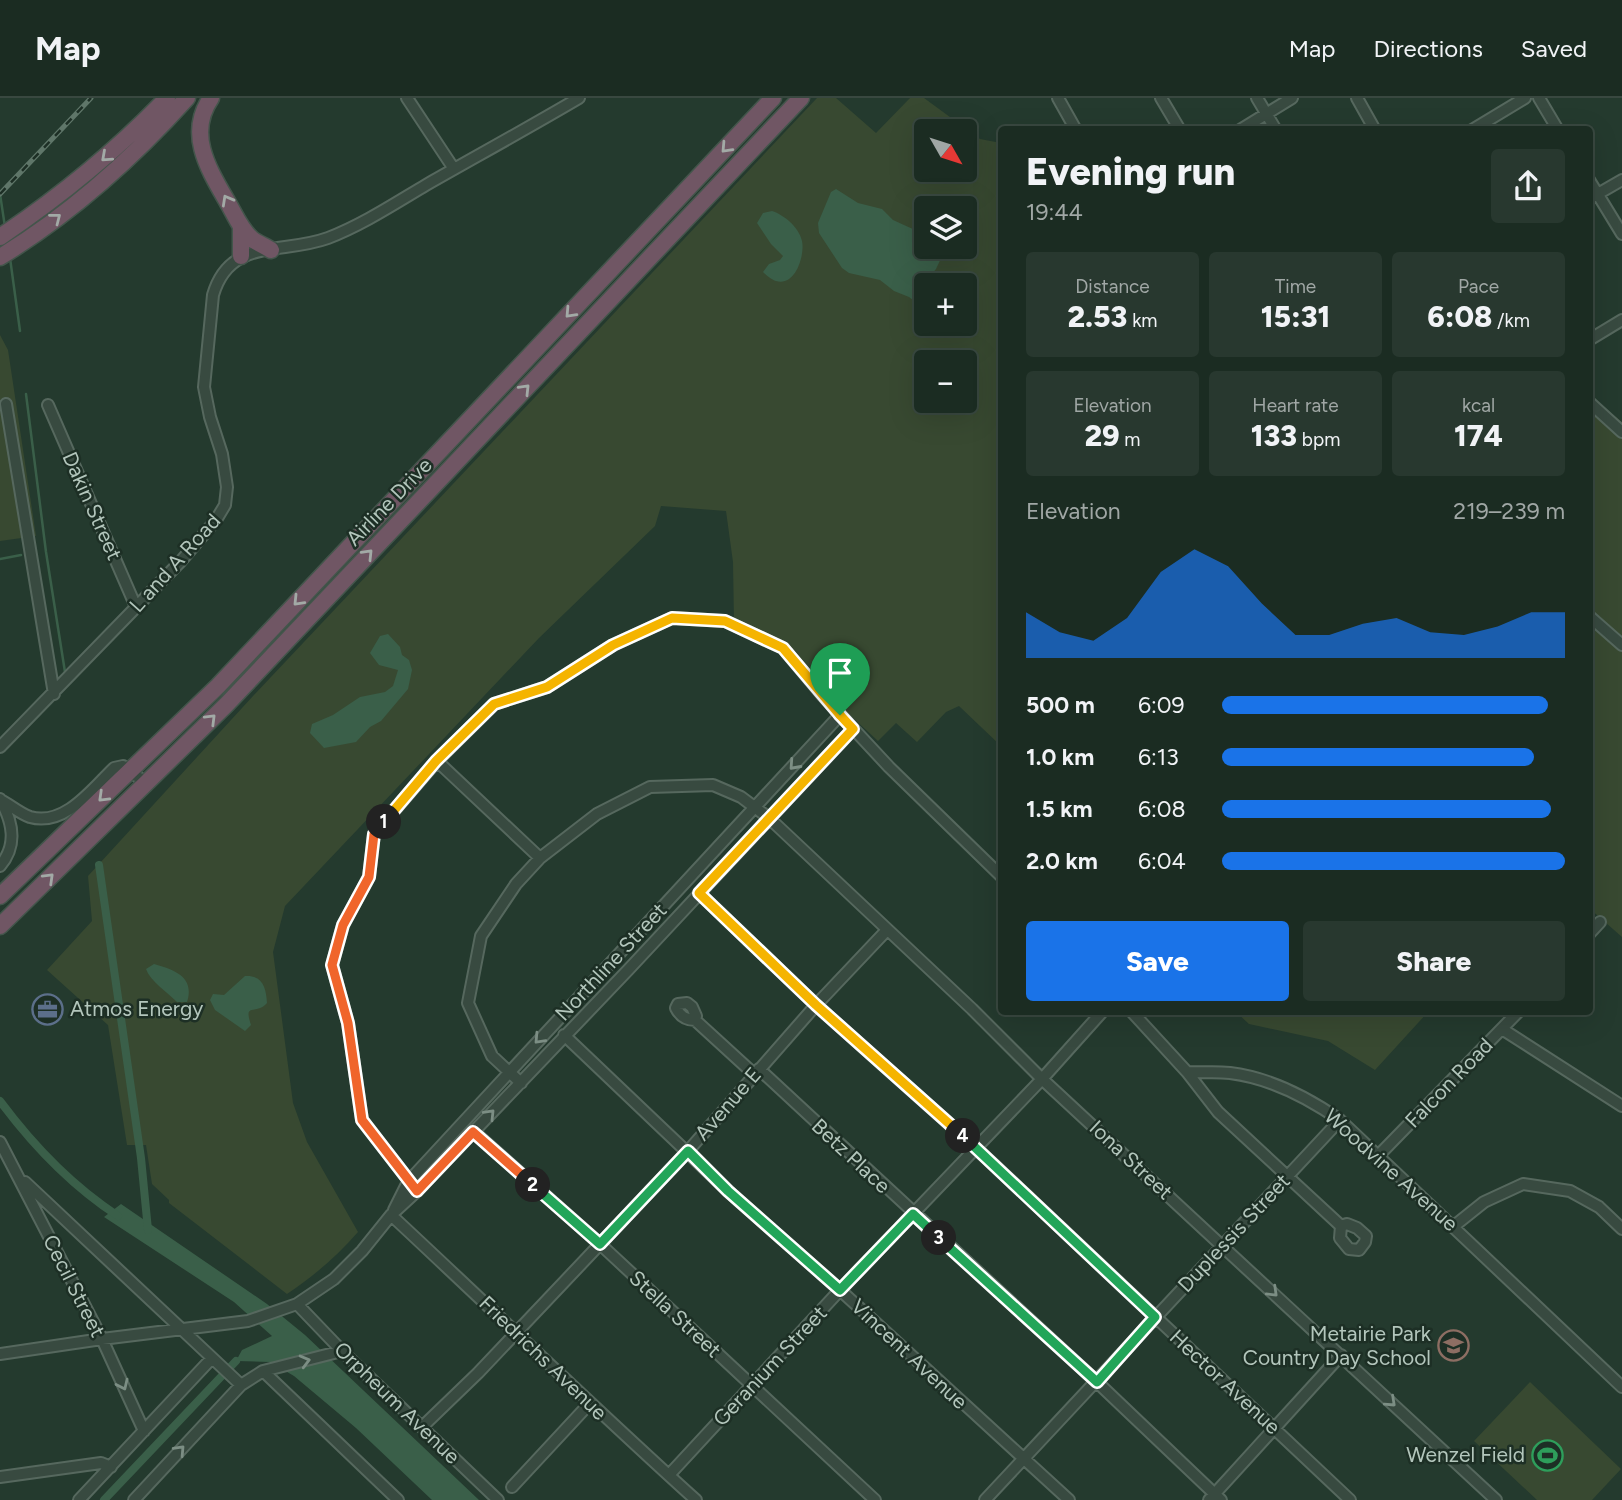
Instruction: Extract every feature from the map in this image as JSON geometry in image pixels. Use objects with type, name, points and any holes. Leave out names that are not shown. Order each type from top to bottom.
[{"type":"highway","points":[[0,237],[65,191],[145,121],[167,98]]},
{"type":"highway","points":[[0,257],[77,203],[145,144],[187,98]]},
{"type":"highway","points":[[211,98],[202,116],[201,149],[241,226],[252,239],[271,250]]},
{"type":"highway","name":"Airline Drive","points":[[0,896],[218,686],[773,98]]},
{"type":"highway","name":"Airline Drive","points":[[0,926],[226,705],[686,220],[797,99]]},
{"type":"highway","points":[[671,207],[686,220]]},
{"type":"highway","points":[[241,226],[241,256]]},
{"type":"highway","points":[[430,463],[443,475]]},
{"type":"street","points":[[407,98],[454,169]]},
{"type":"street","points":[[241,256],[303,246],[349,229],[579,98]]},
{"type":"street","points":[[1058,98],[1074,126]]},
{"type":"street","points":[[1161,98],[1178,126]]},
{"type":"street","points":[[1257,98],[1274,126]]},
{"type":"street","points":[[1246,126],[1292,98]]},
{"type":"street","points":[[1357,98],[1374,126]]},
{"type":"street","points":[[1479,126],[1525,98]]},
{"type":"street","points":[[1539,98],[1556,126]]},
{"type":"street","points":[[1622,180],[1593,197],[1622,234]]},
{"type":"street","name":"L and A Road","points":[[0,747],[181,561],[216,520],[225,505],[227,486],[222,454],[204,387],[213,295],[217,281],[229,264],[241,256]]},
{"type":"street","points":[[1593,338],[1622,320]]},
{"type":"street","points":[[6,404],[54,694]]},
{"type":"street","name":"Dakin Street","points":[[48,405],[136,607]]},
{"type":"street","points":[[1593,406],[1622,432]]},
{"type":"street","points":[[417,1191],[362,1120],[348,1023],[332,965],[343,925],[369,877],[374,834],[436,761],[494,704],[547,687],[613,645],[672,618],[725,621],[783,648],[853,729],[998,873]]},
{"type":"street","points":[[1593,620],[1622,645]]},
{"type":"street","name":"Northline Street","points":[[391,1215],[408,1182],[840,715]]},
{"type":"street","name":"Northline Street","points":[[0,1354],[248,1321],[297,1304],[334,1279],[362,1251],[391,1215],[521,1083],[853,729]]},
{"type":"street","points":[[436,761],[540,858]]},
{"type":"street","points":[[0,800],[30,817],[57,815],[70,810],[114,768],[123,766],[146,783]]},
{"type":"street","name":"Iona Street","points":[[521,1083],[492,1056],[468,1003],[481,936],[516,884],[540,858],[597,814],[650,787],[713,785],[741,797],[769,818],[972,1009],[1042,1079],[1496,1500]]},
{"type":"street","points":[[0,800],[9,817],[13,839],[10,855],[0,866]]},
{"type":"street","name":"Hector Avenue","points":[[699,893],[816,1005],[975,1147],[1350,1500]]},
{"type":"street","points":[[0,910],[18,908]]},
{"type":"street","points":[[1593,930],[1600,922]]},
{"type":"street","name":"Avenue E","points":[[422,1427],[478,1373],[688,1151],[756,1071],[887,930]]},
{"type":"street","name":"Geranium Street","points":[[669,1475],[1099,1015]]},
{"type":"street","points":[[1135,1015],[1186,1072],[1217,1112],[1341,1226]]},
{"type":"street","name":"Falcon Road","points":[[1378,1155],[1515,1015]]},
{"type":"street","name":"Betz Place","points":[[695,1020],[756,1071],[1097,1382],[1215,1498]]},
{"type":"street","points":[[1503,1028],[1622,1106]]},
{"type":"street","name":"Vincent Avenue","points":[[564,1035],[728,1191],[1069,1500]]},
{"type":"street","name":"Woodvine Avenue","points":[[1186,1072],[1231,1073],[1278,1086],[1300,1094],[1340,1120],[1622,1387]]},
{"type":"street","name":"Duplessis Street","points":[[985,1500],[1340,1120]]},
{"type":"street","name":"Stella Street","points":[[473,1132],[600,1244],[875,1500]]},
{"type":"street","name":"Cecil Street","points":[[0,1142],[102,1339],[144,1432]]},
{"type":"street","points":[[18,1175],[241,1385]]},
{"type":"street","points":[[1454,1226],[1484,1202],[1523,1184],[1570,1191],[1599,1207],[1622,1229]]},
{"type":"street","name":"Friedrichs Avenue","points":[[391,1215],[696,1500]]},
{"type":"street","name":"Orpheum Avenue","points":[[297,1304],[337,1352],[422,1427],[498,1500]]},
{"type":"street","points":[[134,1500],[241,1385],[263,1371],[337,1352]]},
{"type":"street","points":[[1215,1498],[1341,1356]]},
{"type":"street","points":[[79,1500],[214,1361]]},
{"type":"street","points":[[263,1371],[398,1500]]},
{"type":"street","points":[[512,1486],[590,1403]]},
{"type":"street","points":[[0,1477],[101,1462],[111,1467]]},
{"type":"shaded area","points":[[817,98],[836,98],[876,133],[910,98],[924,98],[953,119],[914,119],[914,182],[977,182],[977,137],[998,142],[998,743],[959,706],[946,712],[917,742],[896,723],[878,741],[838,704],[795,651],[765,633],[734,622],[733,562],[726,511],[661,506],[655,526],[539,638],[285,906],[273,952],[293,1103],[307,1142],[358,1232],[325,1265],[287,1294],[169,1203],[152,1184],[146,1145],[127,1145],[108,1025],[47,970],[92,921],[88,876],[253,696]]},
{"type":"shaded area","points":[[836,189],[858,203],[882,209],[893,220],[914,230],[914,259],[941,259],[933,273],[914,273],[914,301],[880,280],[849,273],[842,268],[819,233],[818,223],[831,192]]},
{"type":"shaded area","points":[[772,211],[781,215],[798,231],[803,247],[798,268],[783,282],[774,280],[763,272],[769,264],[783,256],[757,223],[763,213]]},
{"type":"shaded area","points":[[0,335],[8,350],[36,536],[0,541]]},
{"type":"shaded area","points":[[1593,398],[1622,422],[1622,937],[1593,912]]},
{"type":"shaded area","points":[[388,634],[400,647],[402,655],[409,660],[412,670],[408,689],[381,721],[370,727],[356,742],[324,748],[310,733],[312,724],[333,715],[360,697],[385,692],[393,686],[398,670],[379,665],[370,653],[380,636]]},
{"type":"shaded area","points":[[154,964],[176,972],[186,981],[189,993],[187,1002],[177,1002],[151,978],[146,969]]},
{"type":"shaded area","points":[[245,976],[260,980],[266,992],[267,1003],[250,1011],[251,1025],[245,1031],[215,1010],[210,1000],[213,994],[224,995]]},
{"type":"shaded area","points":[[1239,1015],[1425,1015],[1375,1070],[1328,1041],[1249,1024]]},
{"type":"shaded area","points":[[121,1204],[267,1304],[305,1335],[479,1500],[432,1500],[356,1428],[294,1376],[270,1362],[236,1361],[242,1350],[272,1336],[234,1302],[104,1217]]},
{"type":"shaded area","name":"Wenzel Field","points":[[1530,1382],[1621,1469],[1592,1500],[1537,1500],[1474,1441]]},
{"type":"waterway","points":[[0,194],[5,227]]},
{"type":"waterway","points":[[10,258],[20,331]]},
{"type":"waterway","points":[[26,394],[46,552],[65,672]]},
{"type":"waterway","points":[[0,559],[21,555]]},
{"type":"waterway","points":[[99,865],[141,1158],[148,1230]]},
{"type":"waterway","points":[[0,1101],[25,1133],[54,1163],[118,1216]]},
{"type":"waterway","points":[[104,1500],[236,1361]]},
{"type":"railway","points":[[0,194],[91,98]]},
{"type":"place","name":"Atmos Energy","points":[[47,1009]]},
{"type":"place","name":"Metairie Park Country Day School","points":[[1454,1346]]},
{"type":"place","name":"Wenzel Field","points":[[1548,1455]]},
{"type":"route","points":[[672,618],[725,621],[783,648],[840,715],[853,729],[699,893],[816,1005],[975,1147],[1155,1317],[1097,1382],[913,1214],[840,1290],[728,1191],[688,1151],[600,1244],[473,1132],[417,1191],[362,1120],[348,1023],[332,965],[343,925],[369,877],[374,834],[436,761],[494,704],[547,687],[613,645],[672,618]]}]
